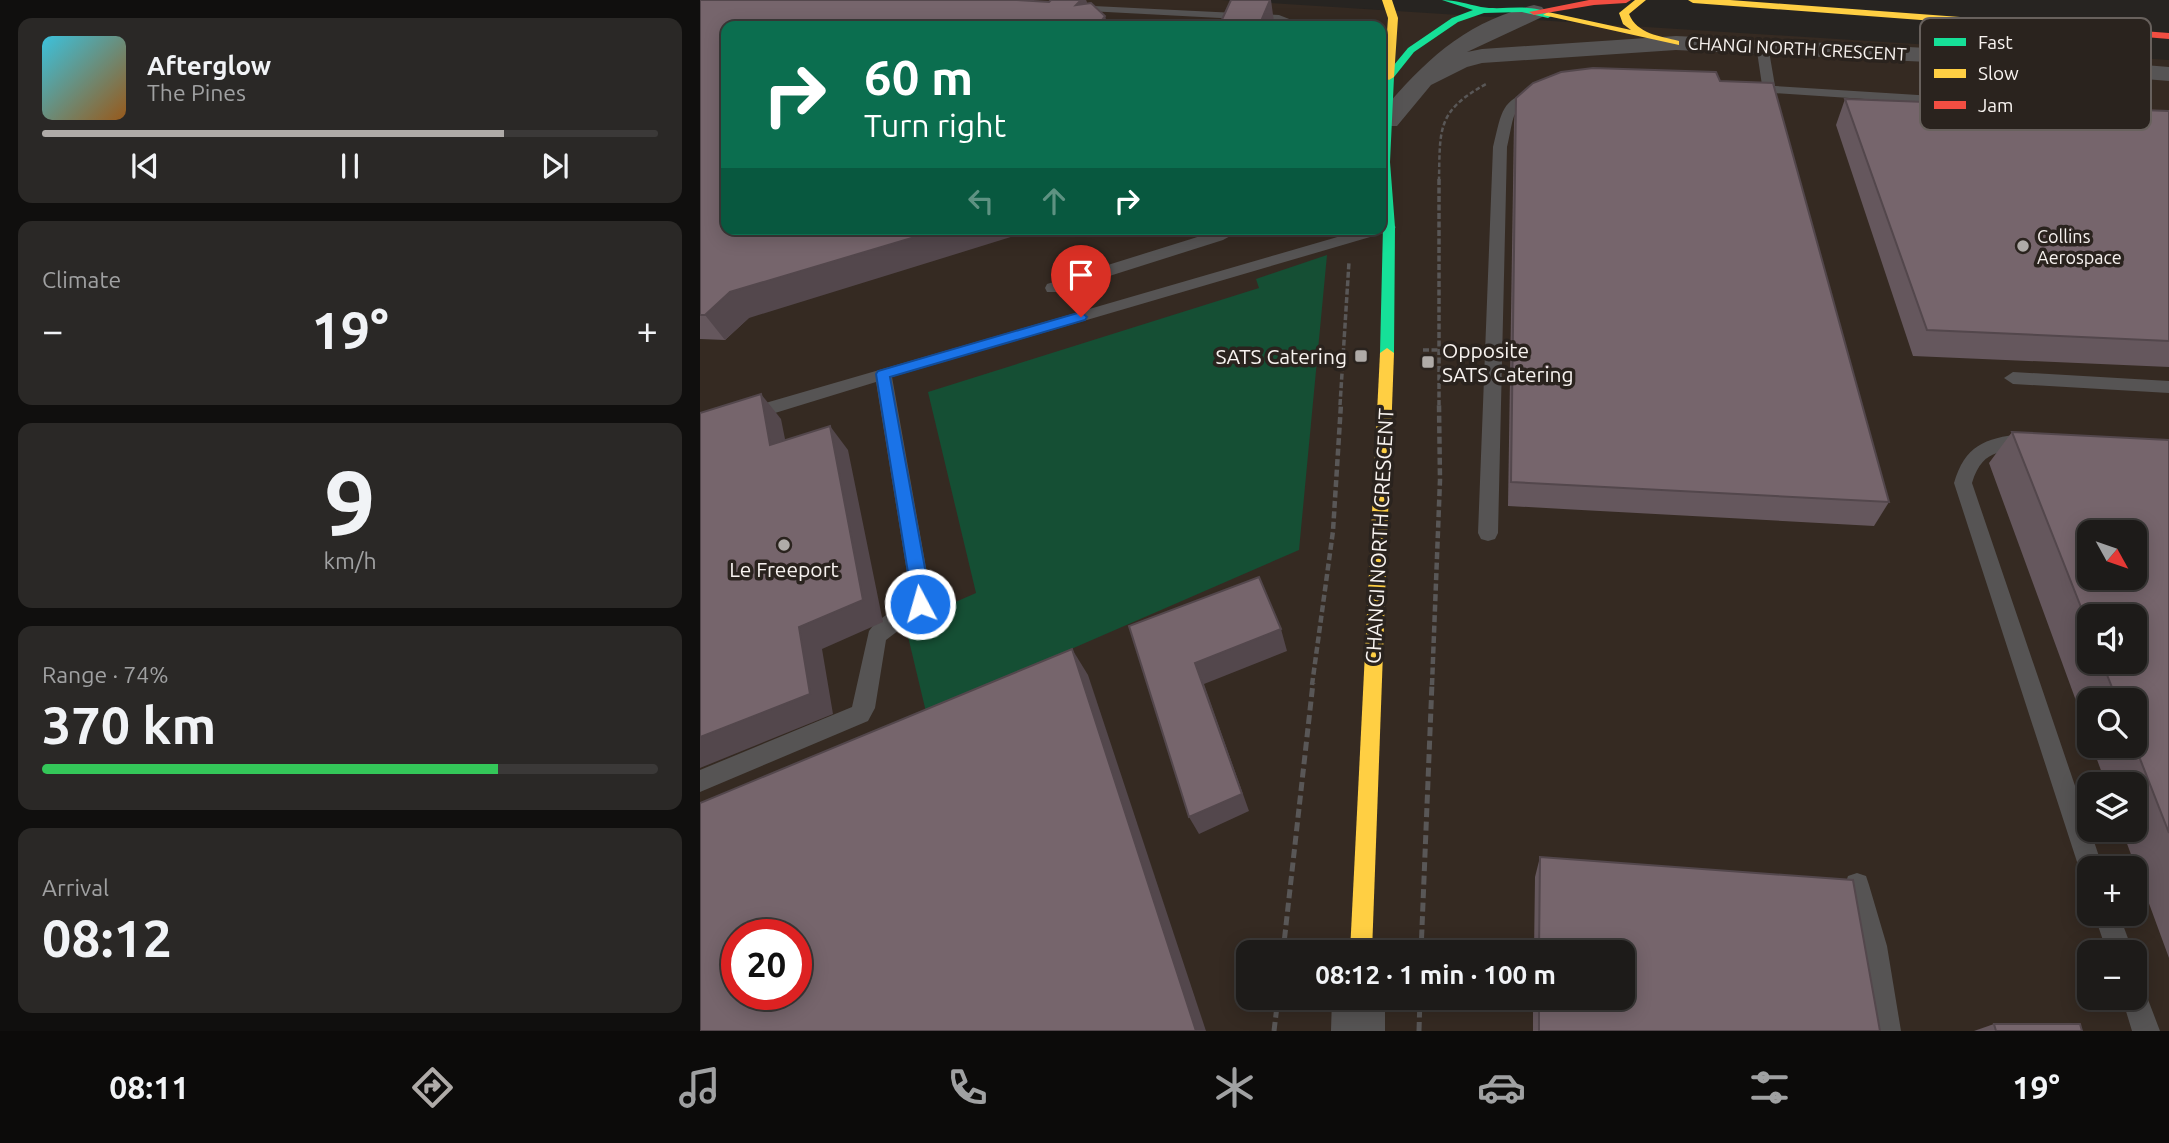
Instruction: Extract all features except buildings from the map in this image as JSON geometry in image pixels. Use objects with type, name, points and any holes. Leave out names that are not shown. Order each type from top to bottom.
[{"type":"main road","name":"CHANGI NORTH CRESCENT","points":[[1386,137],[1393,18],[1387,0]]},
{"type":"main road","points":[[1447,0],[1483,10]]},
{"type":"main road","points":[[1524,16],[1594,2],[1626,0]]},
{"type":"main road","points":[[1641,0],[1624,13],[1624,20],[1646,41]]},
{"type":"main road","points":[[1693,0],[1931,18]]},
{"type":"main road","points":[[1389,77],[1411,50],[1433,33],[1455,20],[1483,10]]},
{"type":"main road","points":[[2151,35],[2169,36]]},
{"type":"main road","name":"CHANGI NORTH CRESCENT","points":[[1362,940],[1387,363],[1389,228],[1386,195]]},
{"type":"street","name":"CHANGI NORTH CRESCENT","points":[[1483,10],[1524,16],[1577,38],[1920,54]]},
{"type":"street","name":"CHANGI NORTH CRESCENT","points":[[1388,120],[1424,79],[1455,50],[1487,31],[1524,16]]},
{"type":"street","name":"CHANGI NORTH CRESCENT","points":[[1424,79],[1458,62],[1482,56],[1646,41]]},
{"type":"street","name":"CHANGI NORTH CRESCENT","points":[[2151,73],[2169,74]]},
{"type":"street","points":[[1358,1031],[1359,1010]]},
{"type":"lane","points":[[1057,7],[1279,18],[1287,21]]},
{"type":"lane","points":[[1762,45],[1769,89]]},
{"type":"lane","points":[[1729,88],[1920,99]]},
{"type":"lane","points":[[1488,533],[1500,147],[1510,107],[1523,97],[1559,91]]},
{"type":"lane","points":[[1053,288],[1222,235]]},
{"type":"lane","points":[[700,429],[1362,235]]},
{"type":"lane","points":[[700,781],[860,714],[864,708],[876,638],[882,629],[922,601],[883,374]]},
{"type":"lane","points":[[2012,378],[2169,387]]},
{"type":"lane","points":[[2044,442],[2016,441],[1984,452],[1971,461],[1963,483],[2087,856]]},
{"type":"lane","points":[[1857,885],[1874,946],[1887,1031]]},
{"type":"lane","points":[[2139,1010],[2146,1031]]},
{"type":"path","points":[[1421,940],[1440,480],[1437,278],[1443,122],[1459,99],[1496,78]]},
{"type":"path","points":[[1284,940],[1303,755],[1333,531],[1350,238]]},
{"type":"path","points":[[1274,1031],[1277,1010]]},
{"type":"path","points":[[1419,1031],[1420,1010]]},
{"type":"shaded area","points":[[700,0],[1221,0],[1920,44],[1920,130],[2151,130],[2151,59],[2169,60],[2169,1031],[700,1031]]},
{"type":"green space","points":[[1327,255],[1299,550],[926,712],[905,624],[976,593],[928,392],[1259,288],[1256,279]]},
{"type":"traffic: fast","points":[[1447,0],[1483,10]]},
{"type":"traffic: fast","points":[[1386,128],[1389,77],[1411,50],[1455,20],[1483,10],[1522,9],[1548,15]]},
{"type":"traffic: fast","points":[[1386,188],[1389,227],[1387,353]]},
{"type":"traffic: slow","points":[[1387,0],[1393,18],[1389,77]]},
{"type":"traffic: slow","points":[[1641,0],[1624,13],[1628,24],[1645,35]]},
{"type":"traffic: slow","points":[[1693,0],[1934,18]]},
{"type":"traffic: slow","points":[[1548,15],[1676,43]]},
{"type":"traffic: slow","points":[[1362,940],[1387,353]]},
{"type":"traffic: jam","points":[[1534,12],[1594,2],[1626,0]]},
{"type":"traffic: jam","points":[[2151,35],[2169,36]]},
{"type":"place","name":"Collins Aerospace","points":[[2023,246]]},
{"type":"place","name":"SATS Catering","points":[[1361,356]]},
{"type":"place","name":"Opposite SATS Catering","points":[[1428,362]]},
{"type":"place","name":"Le Freeport","points":[[784,545]]},
{"type":"route","points":[[920,604],[922,601],[883,374],[1081,317]]}]
